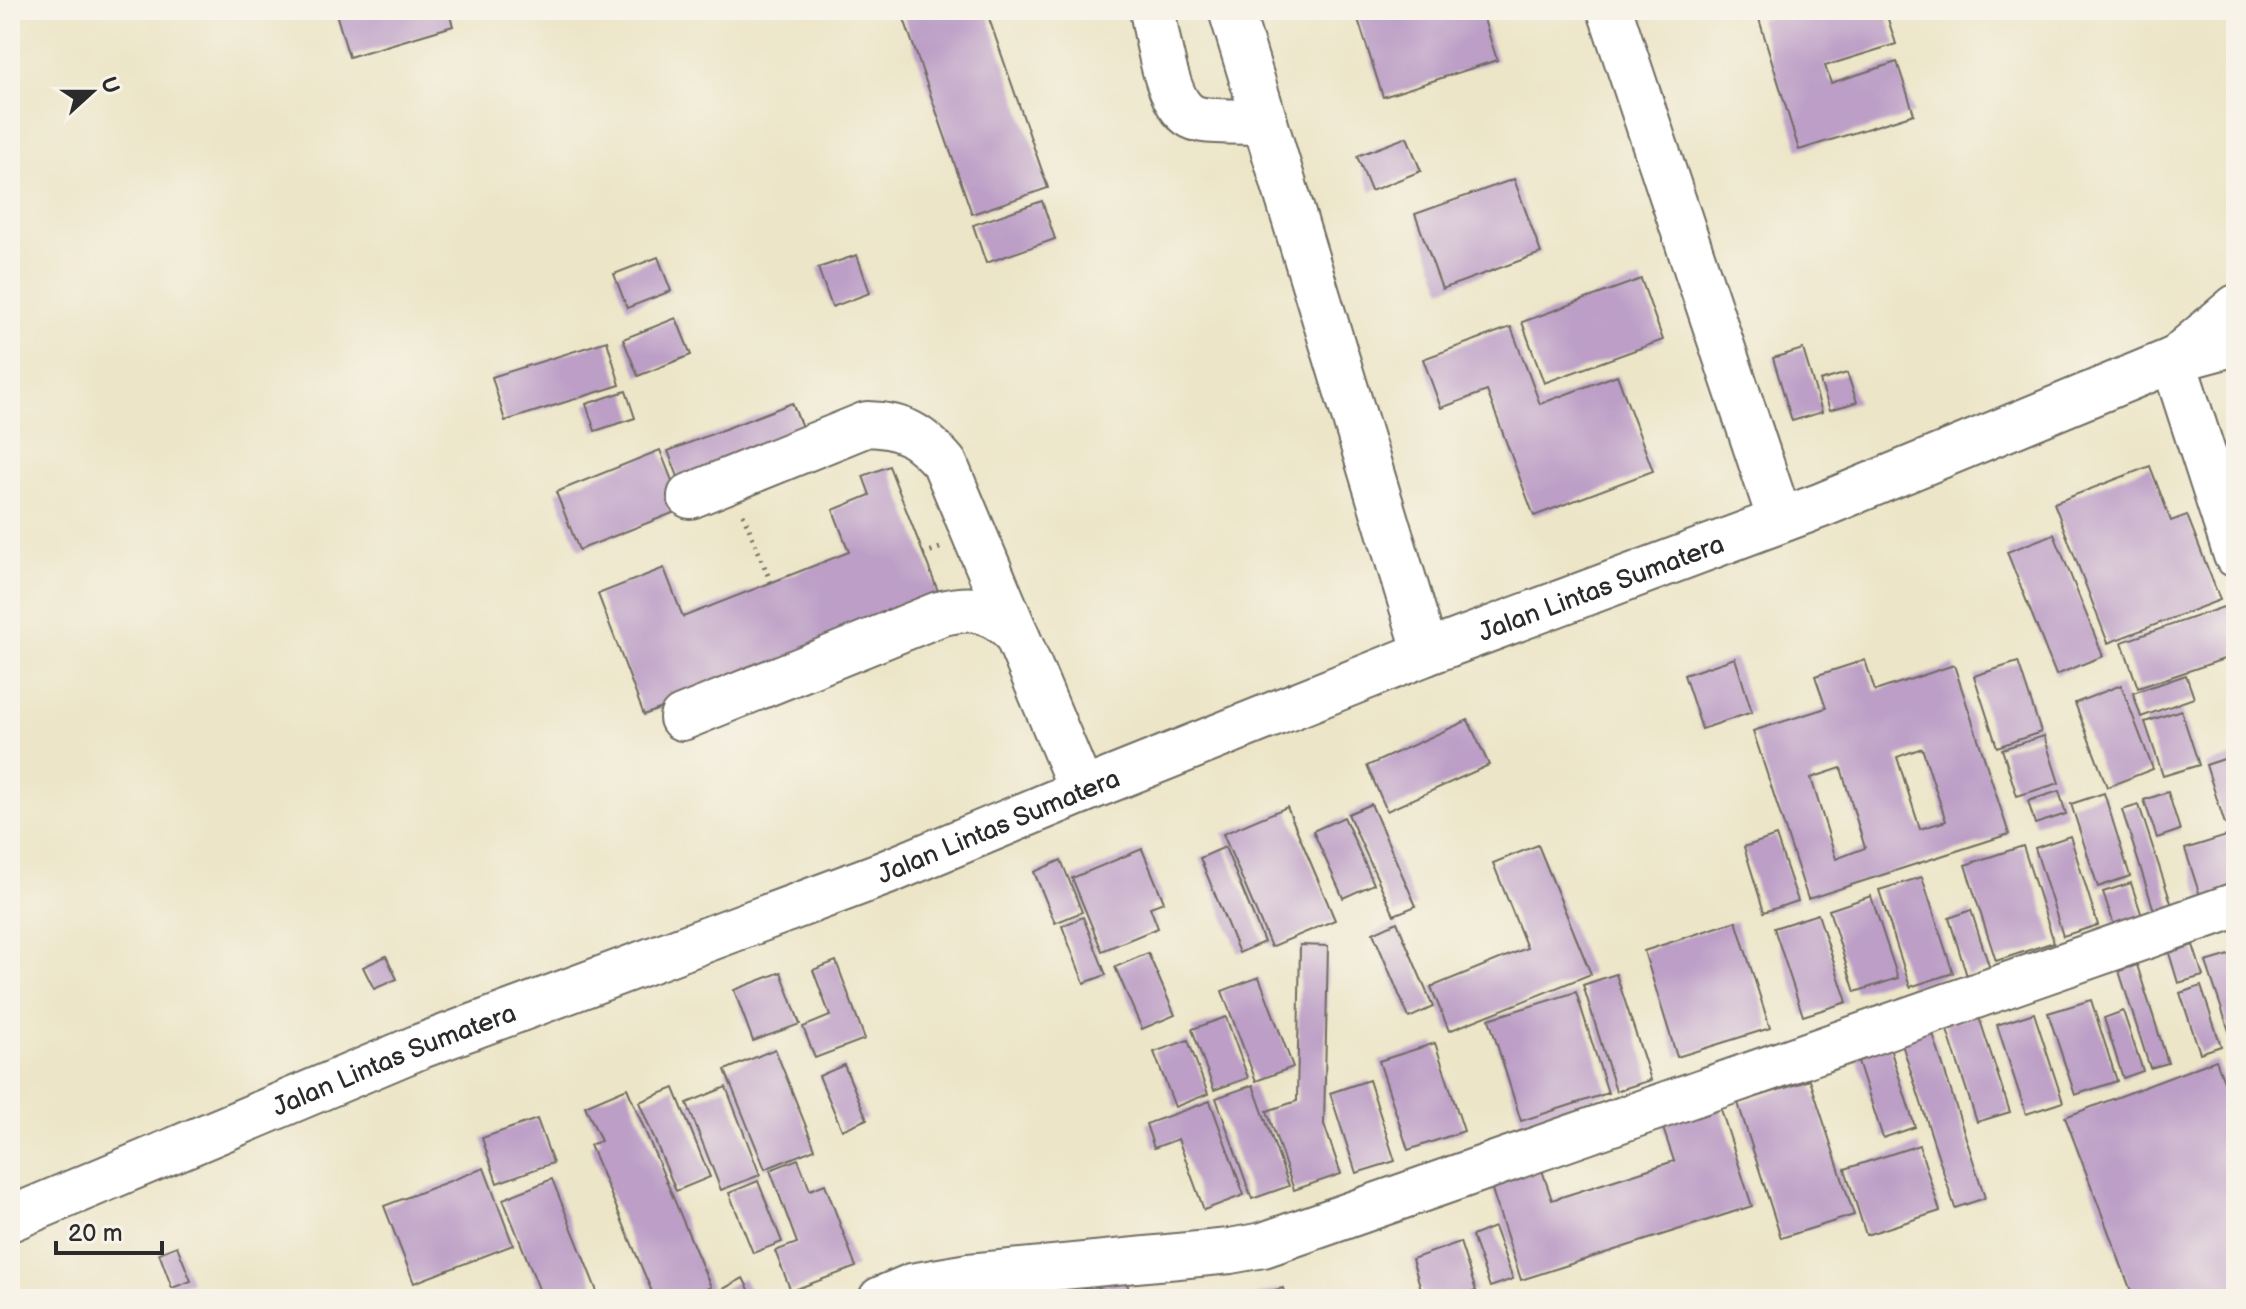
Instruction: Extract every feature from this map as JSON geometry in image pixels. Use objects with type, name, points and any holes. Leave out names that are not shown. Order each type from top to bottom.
[{"type":"main road","points":[[1152,10],[1166,77],[1182,109],[1195,118],[1265,122]]},
{"type":"main road","points":[[1231,10],[1426,653]]},
{"type":"main road","points":[[1610,10],[1780,520]]},
{"type":"main road","points":[[2173,360],[2236,307]]},
{"type":"main road","points":[[2173,360],[2236,343]]},
{"type":"main road","points":[[2173,360],[2236,555]]},
{"type":"main road","name":"Jalan Lintas Sumatera","points":[[10,1219],[421,1046],[885,873],[1426,653],[1874,485],[2173,360]]},
{"type":"main road","points":[[690,496],[867,424],[890,425],[912,433],[929,445],[945,464],[1082,791]]},
{"type":"main road","points":[[682,718],[939,614],[963,608],[986,611],[1016,633]]},
{"type":"main road","points":[[881,1299],[912,1286],[969,1276],[1230,1251],[1263,1245],[2236,905]]},
{"type":"path","points":[[730,479],[771,583]]},
{"type":"building","points":[[335,10],[448,10],[453,26],[349,57]]},
{"type":"building","points":[[901,10],[986,10],[1048,188],[972,214]]},
{"type":"building","points":[[1355,10],[1481,10],[1497,60],[1383,97]]},
{"type":"building","points":[[1788,10],[1885,10],[1896,44],[1825,66],[1831,83],[1897,62],[1914,114],[1799,150],[1759,19]]},
{"type":"building","points":[[1407,137],[1421,171],[1371,191],[1357,156]]},
{"type":"building","points":[[1514,179],[1541,253],[1442,289],[1415,214]]},
{"type":"building","points":[[1042,201],[1055,239],[986,263],[973,225]]},
{"type":"building","points":[[857,255],[870,293],[832,307],[818,268]]},
{"type":"building","points":[[658,257],[671,291],[627,308],[614,274]]},
{"type":"building","points":[[1641,279],[1663,340],[1544,383],[1522,322]]},
{"type":"building","points":[[676,318],[691,355],[638,376],[623,339]]},
{"type":"building","points":[[1511,327],[1540,404],[1617,375],[1653,471],[1534,516],[1487,391],[1441,408],[1423,359]]},
{"type":"building","points":[[607,341],[620,385],[505,421],[492,377]]},
{"type":"building","points":[[1803,349],[1822,412],[1792,421],[1773,358]]},
{"type":"building","points":[[1847,373],[1857,402],[1830,410],[1820,381]]},
{"type":"building","points":[[626,391],[635,418],[595,431],[586,404]]},
{"type":"building","points":[[792,403],[807,439],[682,487],[668,451]]},
{"type":"building","points":[[660,450],[683,509],[579,550],[556,492]]},
{"type":"building","points":[[889,466],[941,599],[644,715],[598,594],[664,568],[683,617],[849,552],[833,510],[870,495],[863,476]]},
{"type":"building","points":[[2150,466],[2171,521],[2187,515],[2220,600],[2108,643],[2054,503]]},
{"type":"building","points":[[2054,534],[2103,656],[2056,675],[2007,552]]},
{"type":"building","points":[[2232,604],[2236,616],[2236,655],[2138,688],[2122,642]]},
{"type":"building","points":[[1735,658],[1752,712],[1702,729],[1684,675]]},
{"type":"building","points":[[1865,660],[1875,691],[1954,665],[2009,834],[1808,899],[1753,731],[1826,708],[1815,676]],"holes":[[[1922,748],[1946,821],[1920,829],[1897,757]],[[1841,768],[1865,848],[1836,859],[1811,778]]]},
{"type":"building","points":[[2018,662],[2041,732],[1997,747],[1974,676]]},
{"type":"building","points":[[2186,675],[2194,698],[2141,717],[2133,693]]},
{"type":"building","points":[[2121,685],[2153,769],[2107,787],[2075,703]]},
{"type":"building","points":[[2181,710],[2199,765],[2163,776],[2145,722]]},
{"type":"building","points":[[1468,720],[1489,765],[1387,811],[1367,766]]},
{"type":"building","points":[[2044,736],[2059,783],[2017,796],[2002,749]]},
{"type":"building","points":[[2236,755],[2236,821],[2225,824],[2206,765]]},
{"type":"building","points":[[2059,791],[2066,814],[2035,824],[2028,801]]},
{"type":"building","points":[[2168,792],[2180,830],[2157,838],[2144,800]]},
{"type":"building","points":[[2104,793],[2130,876],[2098,887],[2071,804]]},
{"type":"building","points":[[1371,804],[1416,906],[1394,915],[1348,814]]},
{"type":"building","points":[[2139,805],[2175,915],[2157,920],[2122,810]]},
{"type":"building","points":[[1287,807],[1335,920],[1271,947],[1223,834]]},
{"type":"building","points":[[1344,817],[1374,884],[1343,898],[1313,831]]},
{"type":"building","points":[[2236,833],[2236,897],[2204,908],[2185,849]]},
{"type":"building","points":[[1776,836],[1798,901],[1764,912],[1744,847]]},
{"type":"building","points":[[2070,836],[2098,925],[2063,936],[2035,848]]},
{"type":"building","points":[[1538,845],[1591,974],[1449,1031],[1431,987],[1527,948],[1493,863]]},
{"type":"building","points":[[2023,846],[2054,942],[1996,961],[1965,865]]},
{"type":"building","points":[[1225,847],[1264,942],[1239,953],[1200,858]]},
{"type":"building","points":[[1142,849],[1164,902],[1150,907],[1158,928],[1102,951],[1072,878]]},
{"type":"building","points":[[1061,860],[1082,912],[1055,923],[1034,872]]},
{"type":"building","points":[[1922,877],[1953,973],[1910,987],[1879,890]]},
{"type":"building","points":[[2131,883],[2144,922],[2116,931],[2103,892]]},
{"type":"building","points":[[1871,896],[1898,978],[1855,992],[1829,910]]},
{"type":"building","points":[[1971,910],[1990,969],[1967,976],[1949,918]]},
{"type":"building","points":[[1818,914],[1847,1002],[1803,1016],[1774,928]]},
{"type":"building","points":[[1083,917],[1106,975],[1084,983],[1062,926]]},
{"type":"building","points":[[1736,921],[1770,1028],[1677,1057],[1644,951]]},
{"type":"building","points":[[1397,922],[1433,1007],[1409,1018],[1373,933]]},
{"type":"building","points":[[1300,945],[1328,946],[1324,1124],[1341,1174],[1294,1190],[1267,1111],[1297,1101]]},
{"type":"building","points":[[2193,945],[2203,976],[2178,983],[2169,953]]},
{"type":"building","points":[[1148,953],[1175,1015],[1142,1029],[1115,967]]},
{"type":"building","points":[[2236,953],[2236,1035],[2231,1037],[2206,962]]},
{"type":"building","points":[[386,956],[397,979],[374,989],[363,967]]},
{"type":"building","points":[[836,961],[865,1039],[815,1058],[803,1027],[830,1016],[813,970]]},
{"type":"building","points":[[2137,965],[2168,1063],[2150,1068],[2119,971]]},
{"type":"building","points":[[781,972],[800,1024],[753,1041],[734,990]]},
{"type":"building","points":[[1616,974],[1651,1080],[1616,1091],[1583,985]]},
{"type":"building","points":[[1259,977],[1293,1067],[1256,1081],[1222,991]]},
{"type":"building","points":[[2201,986],[2221,1046],[2200,1053],[2180,993]]},
{"type":"building","points":[[1576,992],[1608,1093],[1521,1121],[1489,1019]]},
{"type":"building","points":[[2091,1000],[2117,1081],[2075,1095],[2048,1013]]},
{"type":"building","points":[[2123,1011],[2143,1071],[2123,1078],[2104,1018]]},
{"type":"building","points":[[2034,1013],[2063,1102],[2026,1114],[1997,1025]]},
{"type":"building","points":[[1978,1014],[2010,1112],[1977,1122],[1945,1024]]},
{"type":"building","points":[[1226,1017],[1248,1078],[1214,1090],[1192,1029]]},
{"type":"building","points":[[1930,1025],[1985,1198],[1955,1208],[1899,1035]]},
{"type":"building","points":[[1887,1039],[1915,1127],[1883,1138],[1854,1049]]},
{"type":"building","points":[[1188,1040],[1208,1094],[1175,1107],[1154,1052]]},
{"type":"building","points":[[1435,1043],[1464,1131],[1408,1150],[1379,1061]]},
{"type":"building","points":[[775,1049],[815,1149],[765,1169],[725,1070]]},
{"type":"building","points":[[2216,1060],[2236,1113],[2236,1299],[2134,1299],[2065,1117]]},
{"type":"building","points":[[844,1065],[867,1119],[842,1130],[819,1076]]},
{"type":"building","points":[[1369,1080],[1395,1161],[1356,1173],[1330,1093]]},
{"type":"building","points":[[1810,1080],[1854,1215],[1781,1238],[1738,1103]]},
{"type":"building","points":[[1253,1085],[1289,1186],[1252,1199],[1216,1098]]},
{"type":"building","points":[[726,1087],[760,1175],[721,1190],[687,1103]]},
{"type":"building","points":[[627,1088],[711,1287],[682,1299],[655,1299],[590,1145],[601,1141],[585,1106]]},
{"type":"building","points":[[674,1088],[710,1177],[676,1191],[639,1102]]},
{"type":"building","points":[[1718,1100],[1752,1206],[1521,1280],[1487,1174],[1538,1158],[1552,1200],[1674,1161],[1660,1119]]},
{"type":"building","points":[[1210,1101],[1244,1195],[1204,1210],[1178,1139],[1154,1148],[1146,1124]]},
{"type":"building","points":[[537,1119],[553,1163],[497,1183],[482,1138]]},
{"type":"building","points":[[1919,1145],[1940,1211],[1866,1235],[1845,1169]]},
{"type":"building","points":[[798,1159],[810,1190],[825,1184],[856,1267],[791,1291],[775,1251],[797,1243],[770,1170]]},
{"type":"building","points":[[484,1168],[513,1245],[414,1283],[384,1206]]},
{"type":"building","points":[[552,1179],[600,1299],[543,1299],[503,1199]]},
{"type":"building","points":[[758,1181],[782,1242],[753,1253],[729,1193]]},
{"type":"building","points":[[1494,1227],[1513,1279],[1490,1287],[1472,1236]]},
{"type":"building","points":[[1460,1242],[1476,1291],[1451,1299],[1424,1299],[1412,1259]]},
{"type":"building","points":[[177,1246],[191,1281],[172,1288],[159,1253]]},
{"type":"building","points":[[1126,1275],[1130,1299],[1101,1299],[1098,1280]]},
{"type":"building","points":[[743,1278],[754,1299],[705,1299]]},
{"type":"building","points":[[1283,1288],[1286,1299],[1245,1299],[1245,1298]]}]
